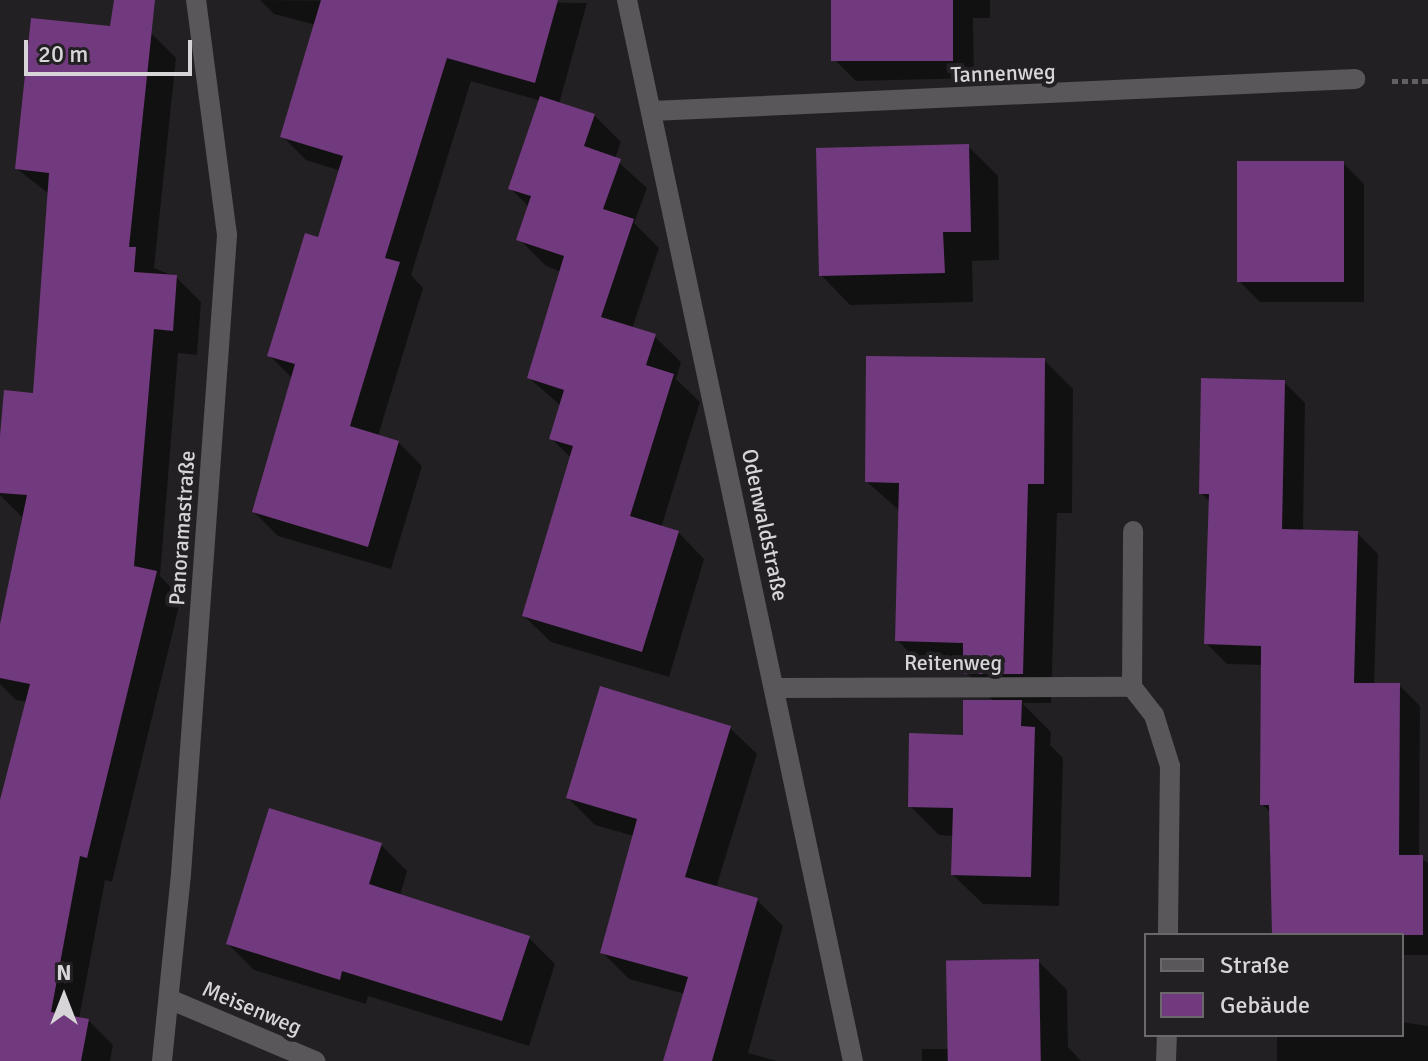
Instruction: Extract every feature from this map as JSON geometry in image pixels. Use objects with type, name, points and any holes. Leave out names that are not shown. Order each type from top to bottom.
[{"type":"street","name":"Panoramastraße","points":[[162,1061],[227,235],[196,0]]},
{"type":"street","name":"Odenwaldstraße","points":[[627,0],[853,1061]]},
{"type":"street","name":"Tannenweg","points":[[652,111],[1355,79]]},
{"type":"street","points":[[1133,531],[1132,687],[1154,715],[1170,766],[1168,933]]},
{"type":"street","name":"Reitenweg","points":[[775,688],[1132,687]]},
{"type":"street","name":"Meisenweg","points":[[169,999],[315,1061]]},
{"type":"street","points":[[1166,1061],[1167,1037]]},
{"type":"building","points":[[114,0],[155,0],[129,247],[136,247],[134,272],[177,275],[173,331],[154,329],[134,566],[157,571],[87,858],[80,856],[51,1012],[89,1019],[81,1061],[0,1061],[0,800],[30,684],[0,678],[0,624],[27,495],[0,493],[0,436],[4,390],[33,393],[49,173],[15,169],[31,18],[110,26]]},
{"type":"building","points":[[321,0],[558,0],[535,83],[447,58],[385,258],[400,262],[350,426],[399,441],[368,547],[252,512],[295,364],[267,356],[305,233],[318,237],[343,156],[280,137]]},
{"type":"building","points":[[831,0],[953,0],[953,61],[831,61]]},
{"type":"building","points":[[540,96],[595,114],[584,146],[621,159],[603,209],[634,219],[601,317],[656,334],[646,365],[674,374],[630,516],[679,531],[642,652],[522,616],[573,446],[549,439],[564,390],[527,378],[564,256],[516,240],[531,196],[508,189]]},
{"type":"building","points":[[969,144],[971,232],[943,232],[945,273],[819,276],[816,148]]},
{"type":"building","points":[[1237,161],[1344,161],[1344,282],[1237,282]]},
{"type":"building","points":[[866,356],[1045,358],[1044,484],[1028,484],[1023,674],[963,674],[963,643],[895,641],[899,483],[865,482]]},
{"type":"building","points":[[1201,378],[1285,380],[1282,529],[1358,531],[1354,683],[1400,683],[1399,855],[1423,855],[1423,935],[1272,933],[1269,805],[1260,805],[1261,646],[1204,644],[1209,494],[1199,494]]},
{"type":"building","points":[[600,686],[731,726],[685,877],[758,898],[712,1061],[663,1061],[688,977],[600,953],[637,819],[566,798]]},
{"type":"building","points":[[963,700],[1022,700],[1021,726],[1035,727],[1031,877],[951,875],[953,808],[908,807],[909,733],[963,735]]},
{"type":"building","points":[[269,808],[382,843],[369,884],[530,936],[502,1021],[342,971],[340,980],[226,944]]},
{"type":"building","points":[[1039,959],[1041,1061],[948,1061],[946,961]]}]
